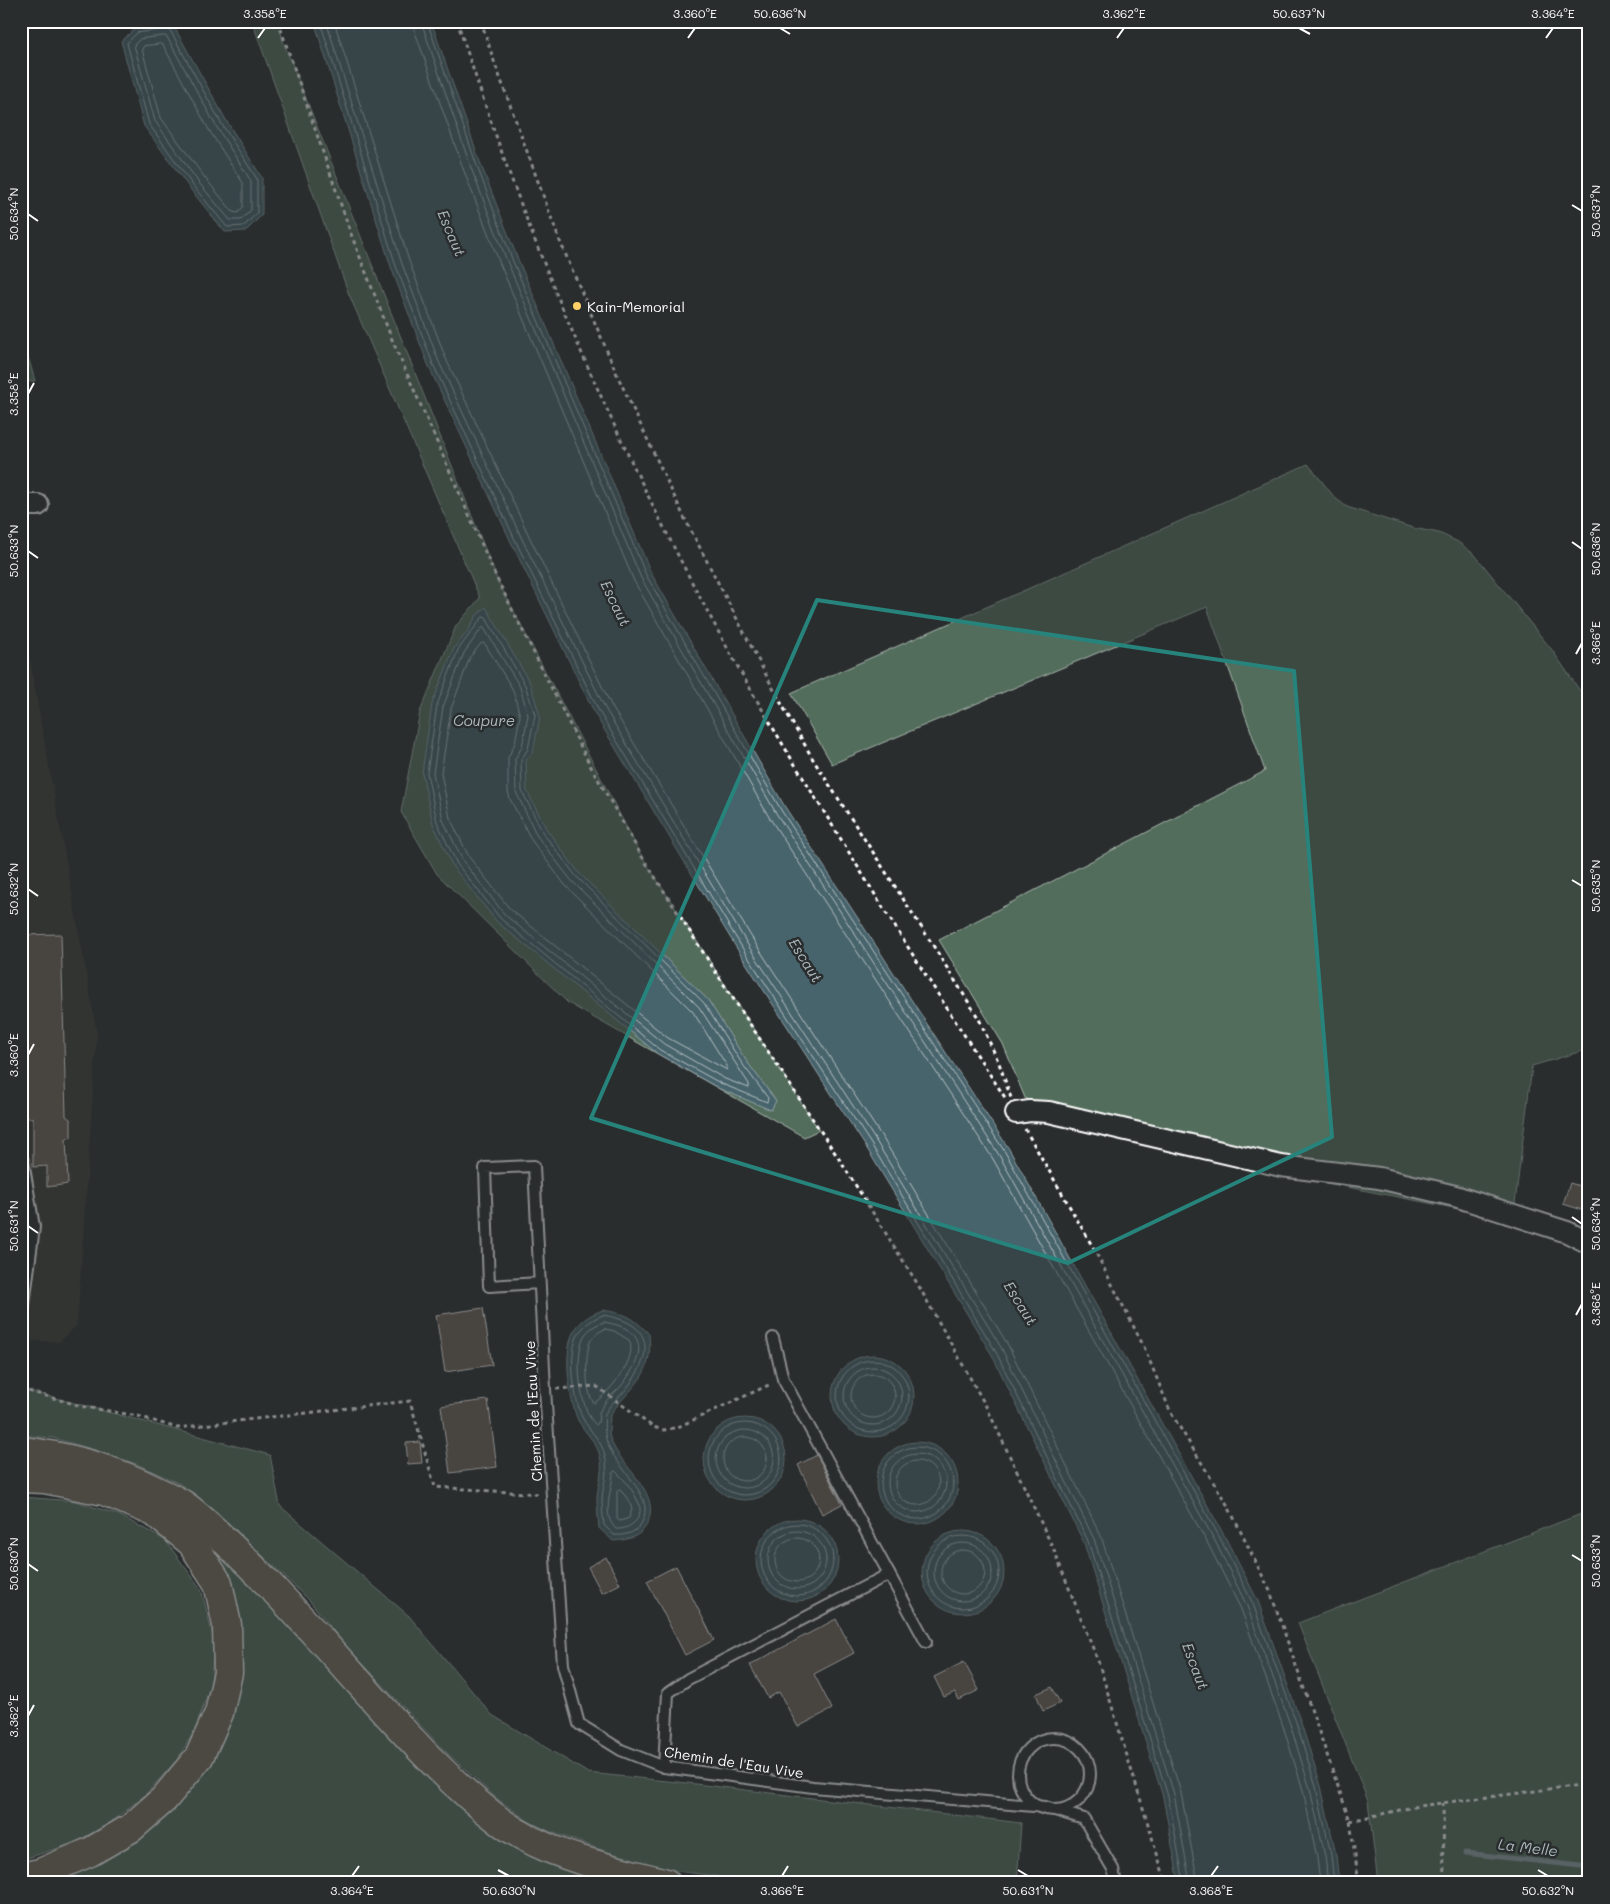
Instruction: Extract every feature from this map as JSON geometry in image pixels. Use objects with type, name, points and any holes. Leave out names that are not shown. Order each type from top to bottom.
[{"type":"highway","points":[[21,1451],[94,1465],[132,1478],[183,1504],[228,1543],[284,1599],[410,1739],[441,1770],[502,1823],[542,1847],[596,1865],[666,1883]]},
{"type":"highway","points":[[21,1478],[45,1479],[104,1491],[154,1512],[192,1543],[218,1583],[227,1625],[228,1673],[219,1713],[199,1757],[164,1799],[131,1828],[90,1852],[40,1873],[21,1877]]},
{"type":"street","points":[[1016,1113],[1030,1111],[1049,1112],[1281,1166],[1379,1178],[1455,1196],[1568,1232],[1589,1242]]},
{"type":"lane","points":[[21,1159],[23,1161],[34,1227],[23,1312]]},
{"type":"lane","name":"Chemin de l'Eau Vive","points":[[539,1283],[489,1286],[485,1168],[534,1166],[539,1283],[563,1665],[579,1724],[621,1750],[664,1767],[813,1788],[1045,1808],[1084,1819],[1113,1869],[1116,1883]]},
{"type":"lane","points":[[773,1338],[783,1379],[926,1642]]},
{"type":"lane","points":[[664,1767],[668,1693],[688,1679],[889,1574]]},
{"type":"lane","points":[[1045,1739],[1069,1742],[1079,1748],[1086,1758],[1089,1769],[1089,1781],[1085,1792],[1077,1802],[1067,1808],[1055,1810],[1045,1808],[1033,1804],[1025,1795],[1018,1779],[1020,1762],[1026,1752],[1035,1744],[1045,1739]]},
{"type":"path","points":[[278,21],[351,234],[397,352],[497,579],[590,765],[641,855],[716,974],[841,1162],[917,1283],[991,1417],[1053,1548],[1098,1661],[1166,1883]]},
{"type":"path","points":[[457,21],[488,117],[546,268],[620,434],[691,580],[742,675],[818,803],[945,1006],[1016,1113]]},
{"type":"path","points":[[481,21],[559,239],[619,379],[684,517],[777,696],[814,761],[929,938],[979,1020],[999,1063],[1016,1113]]},
{"type":"path","points":[[1032,1142],[1094,1249],[1144,1347],[1170,1413],[1228,1506],[1253,1553],[1270,1591],[1350,1821],[1358,1883]]},
{"type":"path","points":[[561,1388],[596,1386],[652,1427],[664,1430],[678,1428],[783,1379]]},
{"type":"path","points":[[21,1389],[85,1407],[138,1416],[177,1428],[410,1401],[435,1487],[552,1495]]},
{"type":"path","points":[[1350,1821],[1418,1806],[1589,1784]]},
{"type":"path","points":[[1443,1803],[1444,1883]]},
{"type":"highlighted area","points":[[817,600],[1294,671],[1332,1137],[1068,1263],[591,1118]]},
{"type":"shaded area","points":[[27,645],[97,1033],[77,1325],[59,1342],[21,1340],[21,646]]},
{"type":"green space","points":[[252,21],[278,21],[283,41],[497,579],[641,855],[819,1130],[804,1137],[568,1003],[437,874],[401,812],[420,712],[456,626],[480,598],[348,292]]},
{"type":"green space","points":[[21,333],[35,381],[21,382]]},
{"type":"green space","points":[[1308,464],[1335,498],[1347,507],[1413,528],[1439,533],[1458,542],[1475,555],[1552,650],[1589,704],[1589,1049],[1532,1066],[1515,1203],[1507,1225],[1484,1214],[1256,1169],[1045,1111],[1025,1098],[1003,1044],[939,940],[1265,771],[1207,607],[832,764],[791,693]]},
{"type":"green space","points":[[21,1389],[270,1455],[280,1506],[409,1616],[492,1715],[588,1773],[1021,1823],[1017,1883],[768,1883],[677,1871],[622,1857],[551,1832],[528,1821],[495,1797],[445,1751],[344,1644],[309,1600],[217,1512],[180,1484],[139,1465],[53,1438],[21,1435]]},
{"type":"green space","points":[[21,1462],[222,1550],[420,1764],[622,1883],[42,1883],[158,1821],[193,1786],[216,1754],[232,1708],[210,1553]]},
{"type":"green space","points":[[21,1497],[75,1501],[119,1515],[165,1540],[201,1589],[214,1640],[211,1684],[195,1730],[177,1760],[145,1795],[108,1824],[74,1843],[21,1860]]},
{"type":"green space","points":[[1589,1511],[1589,1883],[1378,1883],[1368,1801],[1298,1623]]},
{"type":"water","name":"Escaut","points":[[314,21],[431,21],[481,165],[517,257],[651,573],[785,807],[1009,1149],[1224,1535],[1258,1601],[1321,1786],[1336,1855],[1339,1883],[1179,1883],[1163,1797],[1084,1543],[992,1355],[866,1147],[742,957],[596,716],[512,544],[429,367],[391,267]]},
{"type":"water","points":[[172,23],[226,120],[262,178],[262,215],[246,231],[225,232],[191,190],[144,126],[121,41],[135,29]]},
{"type":"water","name":"Coupure","points":[[486,607],[530,683],[540,716],[533,752],[526,760],[527,791],[547,830],[579,873],[708,1000],[745,1059],[776,1101],[771,1110],[720,1089],[658,1054],[497,922],[453,867],[433,824],[422,773],[432,704],[454,648],[468,631],[476,616]]},
{"type":"water","points":[[603,1310],[618,1313],[638,1323],[649,1334],[650,1349],[645,1371],[610,1415],[609,1430],[615,1449],[645,1491],[650,1502],[650,1514],[646,1526],[636,1536],[613,1541],[599,1528],[597,1497],[601,1461],[596,1446],[578,1420],[572,1401],[568,1376],[568,1352],[573,1333],[586,1318]]},
{"type":"water","points":[[873,1355],[889,1358],[902,1367],[911,1380],[914,1396],[911,1412],[902,1425],[889,1434],[873,1437],[857,1434],[844,1425],[835,1412],[832,1396],[835,1380],[844,1367],[857,1358]]},
{"type":"water","points":[[745,1418],[761,1421],[774,1430],[783,1443],[786,1459],[783,1475],[774,1488],[761,1497],[745,1500],[729,1497],[716,1488],[707,1475],[704,1459],[707,1443],[716,1430],[729,1421]]},
{"type":"water","points":[[917,1442],[933,1445],[946,1454],[955,1467],[958,1483],[955,1499],[946,1512],[933,1521],[917,1524],[901,1521],[888,1512],[879,1499],[876,1483],[879,1467],[888,1454],[901,1445]]},
{"type":"water","points":[[797,1519],[813,1522],[826,1531],[835,1544],[838,1560],[835,1576],[826,1589],[813,1598],[797,1601],[781,1598],[768,1589],[759,1576],[756,1560],[759,1544],[768,1531],[781,1522]]},
{"type":"water","points":[[963,1531],[979,1534],[992,1543],[1001,1556],[1004,1572],[1001,1588],[992,1601],[979,1610],[963,1613],[947,1610],[934,1601],[925,1588],[922,1572],[925,1556],[934,1543],[947,1534]]},
{"type":"building","points":[[61,934],[66,1116],[71,1120],[71,1137],[66,1139],[68,1184],[47,1187],[47,1166],[33,1167],[33,1118],[21,1118],[21,935]]},
{"type":"building","points":[[1570,1183],[1589,1189],[1589,1212],[1563,1204]]},
{"type":"building","points":[[483,1308],[492,1365],[445,1372],[436,1315]]},
{"type":"building","points":[[488,1400],[497,1467],[450,1473],[441,1406]]},
{"type":"building","points":[[420,1442],[422,1463],[408,1464],[406,1443]]},
{"type":"building","points":[[817,1455],[842,1504],[822,1514],[798,1465]]},
{"type":"building","points":[[606,1557],[620,1584],[602,1593],[588,1567]]},
{"type":"building","points":[[676,1566],[714,1640],[685,1655],[647,1581]]},
{"type":"building","points":[[836,1619],[854,1653],[814,1674],[832,1709],[798,1727],[779,1692],[768,1698],[750,1665]]},
{"type":"building","points":[[964,1662],[979,1690],[959,1700],[955,1692],[944,1697],[934,1677]]},
{"type":"building","points":[[1052,1687],[1060,1703],[1043,1711],[1036,1694]]},
{"type":"waterway","name":"La Melle","points":[[1465,1853],[1589,1867]]},
{"type":"place","name":"Kain-Memorial","points":[[577,306]]}]
